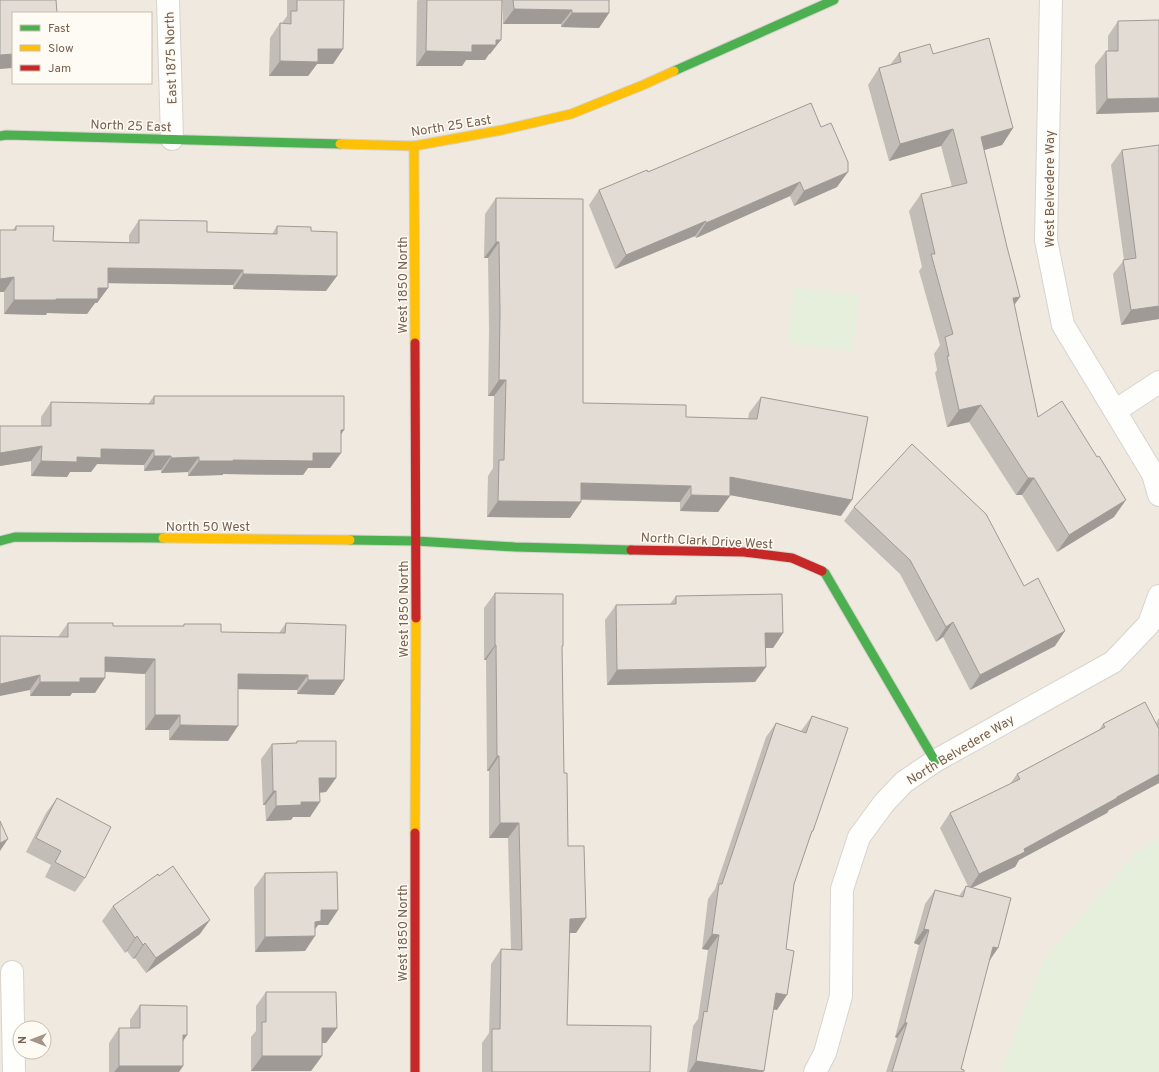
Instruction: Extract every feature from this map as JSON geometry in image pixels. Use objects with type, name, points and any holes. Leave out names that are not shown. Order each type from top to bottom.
[{"type":"street","name":"East 1875 North","points":[[168,0],[172,139]]},
{"type":"street","name":"North 25 East","points":[[0,136],[414,146],[502,130],[571,114],[650,82],[834,0]]},
{"type":"street","name":"West Belvedere Way","points":[[1051,0],[1046,240],[1063,325],[1152,474],[1159,495]]},
{"type":"street","name":"West 1850 North","points":[[414,146],[416,541],[415,1072]]},
{"type":"street","points":[[1115,411],[1159,382]]},
{"type":"street","name":"North 50 West","points":[[0,541],[15,537],[23,537],[416,541]]},
{"type":"street","name":"North Clark Drive West","points":[[416,541],[515,547],[744,552],[792,558],[825,574],[935,761]]},
{"type":"street","name":"North Belvedere Way","points":[[816,1072],[825,1053],[841,996],[842,888],[859,837],[884,803],[904,782],[935,761],[1113,662],[1149,624],[1159,596]]},
{"type":"street","points":[[12,972],[14,1072]]},
{"type":"shaded area","points":[[0,0],[1159,0],[1159,1072],[0,1072]]},
{"type":"green space","points":[[794,287],[859,295],[853,351],[787,343]]},
{"type":"green space","points":[[1159,839],[1159,1072],[1001,1072],[1042,962],[1134,855]]},
{"type":"building","points":[[0,0],[56,0],[57,12],[12,12],[12,54],[0,55]]},
{"type":"building","points":[[297,0],[344,0],[343,49],[318,49],[318,62],[280,61],[280,23],[291,24],[291,11],[297,11]]},
{"type":"building","points":[[427,0],[502,0],[501,40],[496,40],[496,45],[472,45],[472,52],[426,51]]},
{"type":"building","points":[[513,0],[609,0],[609,13],[572,13],[572,10],[514,9]]},
{"type":"building","points":[[1159,20],[1159,98],[1107,99],[1106,51],[1118,51],[1118,21]]},
{"type":"building","points":[[989,38],[1013,128],[981,137],[1020,297],[1013,298],[1038,417],[1062,401],[1097,457],[1099,456],[1126,500],[1069,535],[1034,478],[1028,478],[981,405],[959,410],[947,356],[949,356],[945,337],[953,334],[931,254],[935,254],[921,194],[967,183],[953,129],[900,144],[879,68],[901,62],[899,53],[930,44],[933,54]]},
{"type":"building","points":[[811,103],[821,127],[831,123],[848,162],[848,172],[804,191],[800,182],[706,223],[706,221],[626,255],[599,190],[647,170],[648,172]]},
{"type":"building","points":[[1159,145],[1159,306],[1131,310],[1123,260],[1136,258],[1122,150]]},
{"type":"building","points":[[496,198],[583,199],[583,403],[686,405],[686,417],[757,419],[761,397],[868,417],[852,500],[730,477],[730,496],[691,495],[691,486],[581,483],[581,502],[498,501],[499,460],[504,460],[506,380],[499,380],[499,242],[496,242]]},
{"type":"building","points":[[139,220],[207,221],[207,232],[277,234],[277,226],[311,227],[311,231],[337,232],[337,276],[243,274],[243,270],[108,268],[108,288],[98,288],[98,299],[56,300],[14,300],[14,277],[0,279],[0,230],[16,230],[16,226],[54,226],[53,241],[139,243]]},
{"type":"building","points":[[154,396],[344,396],[344,430],[341,430],[341,453],[313,453],[313,461],[199,461],[199,457],[171,458],[171,456],[154,456],[154,450],[101,449],[101,458],[77,457],[77,462],[41,461],[42,446],[0,453],[0,426],[51,426],[51,402],[154,404]]},
{"type":"building","points":[[912,444],[986,514],[1024,586],[1038,578],[1065,631],[980,675],[953,622],[946,627],[910,560],[854,507]]},
{"type":"building","points":[[495,593],[563,594],[562,646],[564,773],[567,773],[568,846],[584,846],[586,918],[570,919],[567,1025],[651,1026],[650,1072],[492,1072],[492,1029],[500,1029],[501,949],[522,950],[519,823],[500,823],[499,756],[497,756]]},
{"type":"building","points":[[782,594],[783,633],[765,633],[766,667],[617,670],[616,605],[676,604],[676,596]]},
{"type":"building","points":[[68,623],[113,623],[113,626],[184,626],[184,624],[221,624],[221,632],[285,633],[286,623],[346,625],[344,680],[308,680],[308,675],[238,674],[238,726],[180,725],[180,715],[155,715],[155,659],[105,657],[105,678],[80,678],[80,682],[40,682],[40,675],[0,684],[0,636],[68,637]]},
{"type":"building","points":[[1145,702],[1159,729],[1159,774],[1024,849],[1025,852],[979,874],[950,813],[1020,779],[1017,774],[1105,727],[1103,724]]},
{"type":"building","points":[[812,716],[848,728],[794,884],[786,949],[794,951],[787,995],[776,993],[764,1071],[696,1061],[704,1011],[707,1012],[719,935],[712,934],[719,884],[722,884],[776,723],[806,733]]},
{"type":"building","points":[[297,741],[336,741],[336,778],[319,778],[320,802],[301,802],[301,805],[276,806],[276,791],[273,791],[272,744],[297,743]]},
{"type":"building","points":[[57,798],[111,827],[85,878],[55,862],[61,851],[36,838]]},
{"type":"building","points":[[0,821],[8,839],[0,843]]},
{"type":"building","points":[[173,866],[210,920],[156,958],[145,943],[143,945],[137,936],[135,938],[113,906],[158,874],[159,876]]},
{"type":"building","points":[[337,872],[338,910],[321,910],[321,921],[315,922],[315,936],[265,937],[265,873]]},
{"type":"building","points":[[966,886],[1011,898],[998,948],[993,947],[961,1069],[964,1070],[964,1072],[892,1072],[907,1023],[905,1022],[929,930],[924,929],[935,890],[963,897]]},
{"type":"building","points":[[266,992],[336,992],[337,1028],[322,1028],[322,1056],[262,1056],[262,1022],[266,1022]]},
{"type":"building","points":[[140,1005],[187,1006],[187,1035],[183,1035],[183,1066],[119,1066],[119,1028],[140,1028]]},
{"type":"traffic: fast","points":[[674,71],[834,0]]},
{"type":"traffic: fast","points":[[0,136],[340,144]]},
{"type":"traffic: fast","points":[[0,541],[15,537],[163,538]]},
{"type":"traffic: fast","points":[[350,540],[416,541],[515,547],[631,550]]},
{"type":"traffic: fast","points":[[822,571],[825,573],[935,761]]},
{"type":"traffic: slow","points":[[340,144],[414,146],[502,130],[571,114],[674,71]]},
{"type":"traffic: slow","points":[[414,146],[415,343]]},
{"type":"traffic: slow","points":[[163,538],[350,540]]},
{"type":"traffic: slow","points":[[415,833],[416,618]]},
{"type":"traffic: jam","points":[[415,343],[416,618]]},
{"type":"traffic: jam","points":[[631,550],[744,552],[792,558],[822,571]]},
{"type":"traffic: jam","points":[[415,833],[415,1072]]}]
